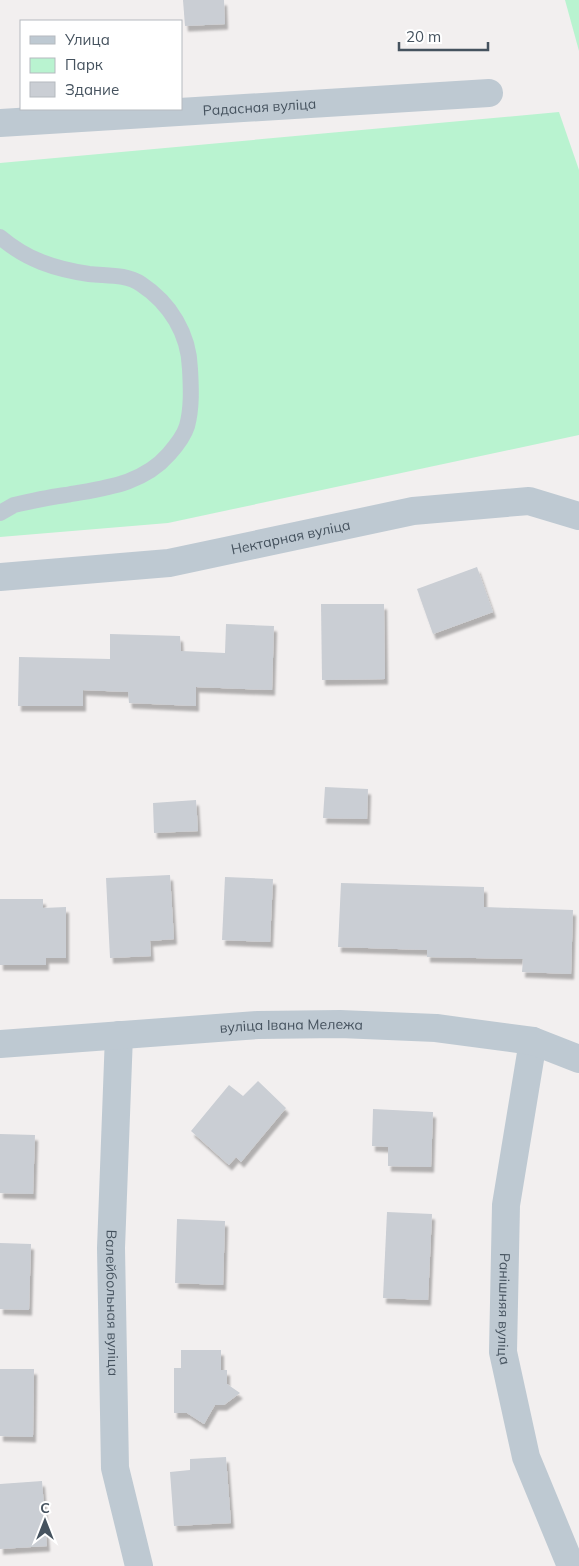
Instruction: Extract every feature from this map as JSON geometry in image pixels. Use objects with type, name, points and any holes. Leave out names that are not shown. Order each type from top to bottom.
[{"type":"street","name":"Радасная вуліца","points":[[0,123],[489,93]]},
{"type":"street","name":"Нектарная вуліца","points":[[0,576],[168,563],[413,511],[529,501],[579,516]]},
{"type":"street","name":"вуліца Івана Мележа","points":[[0,1044],[258,1025],[340,1024],[436,1028],[533,1041],[579,1059]]},
{"type":"street","name":"Валейбольная вуліца","points":[[119,1035],[111,1248],[115,1468],[139,1566]]},
{"type":"street","name":"Ранішняя вуліца","points":[[533,1041],[506,1205],[503,1352],[526,1457],[571,1566]]},
{"type":"lane","points":[[0,237],[19,252],[50,266],[89,274],[126,277],[140,283],[168,308],[179,325],[186,340],[190,360],[190,381],[187,426],[184,433],[162,462],[143,476],[120,485],[14,505],[0,513]]},
{"type":"green space","points":[[565,0],[579,0],[579,51]]},
{"type":"green space","points":[[559,112],[579,170],[579,435],[168,523],[0,537],[0,163]]},
{"type":"building","points":[[183,0],[224,0],[225,24],[185,26]]},
{"type":"building","points":[[477,567],[493,612],[433,634],[417,589]]},
{"type":"building","points":[[321,604],[384,604],[385,679],[322,680]]},
{"type":"building","points":[[226,624],[274,626],[272,690],[196,687],[196,706],[129,703],[128,692],[83,690],[83,706],[18,706],[19,657],[110,659],[110,634],[180,636],[181,651],[225,653]]},
{"type":"building","points":[[325,787],[368,789],[367,819],[323,818]]},
{"type":"building","points":[[196,800],[198,831],[154,833],[153,803]]},
{"type":"building","points":[[170,875],[174,939],[150,941],[151,956],[110,958],[106,878]]},
{"type":"building","points":[[225,877],[273,879],[270,942],[222,940]]},
{"type":"building","points":[[341,883],[484,887],[484,907],[573,910],[571,974],[522,972],[523,959],[427,957],[427,950],[338,947]]},
{"type":"building","points":[[0,899],[43,899],[43,908],[66,907],[66,958],[46,958],[46,965],[0,965]]},
{"type":"building","points":[[258,1081],[286,1108],[241,1162],[236,1157],[229,1165],[191,1131],[229,1085],[243,1096]]},
{"type":"building","points":[[373,1109],[433,1112],[431,1167],[388,1166],[388,1147],[372,1146]]},
{"type":"building","points":[[0,1134],[35,1135],[33,1194],[0,1193]]},
{"type":"building","points":[[387,1212],[432,1214],[428,1300],[383,1298]]},
{"type":"building","points":[[177,1219],[225,1221],[223,1285],[175,1283]]},
{"type":"building","points":[[0,1243],[31,1244],[29,1310],[0,1309]]},
{"type":"building","points":[[181,1350],[221,1350],[221,1370],[227,1370],[227,1384],[240,1393],[224,1405],[215,1405],[204,1424],[187,1413],[174,1413],[174,1368],[181,1368]]},
{"type":"building","points":[[0,1369],[34,1369],[33,1437],[0,1436]]},
{"type":"building","points":[[226,1457],[231,1523],[174,1526],[170,1472],[190,1470],[190,1459]]},
{"type":"building","points":[[42,1481],[47,1546],[0,1549],[0,1484]]}]
